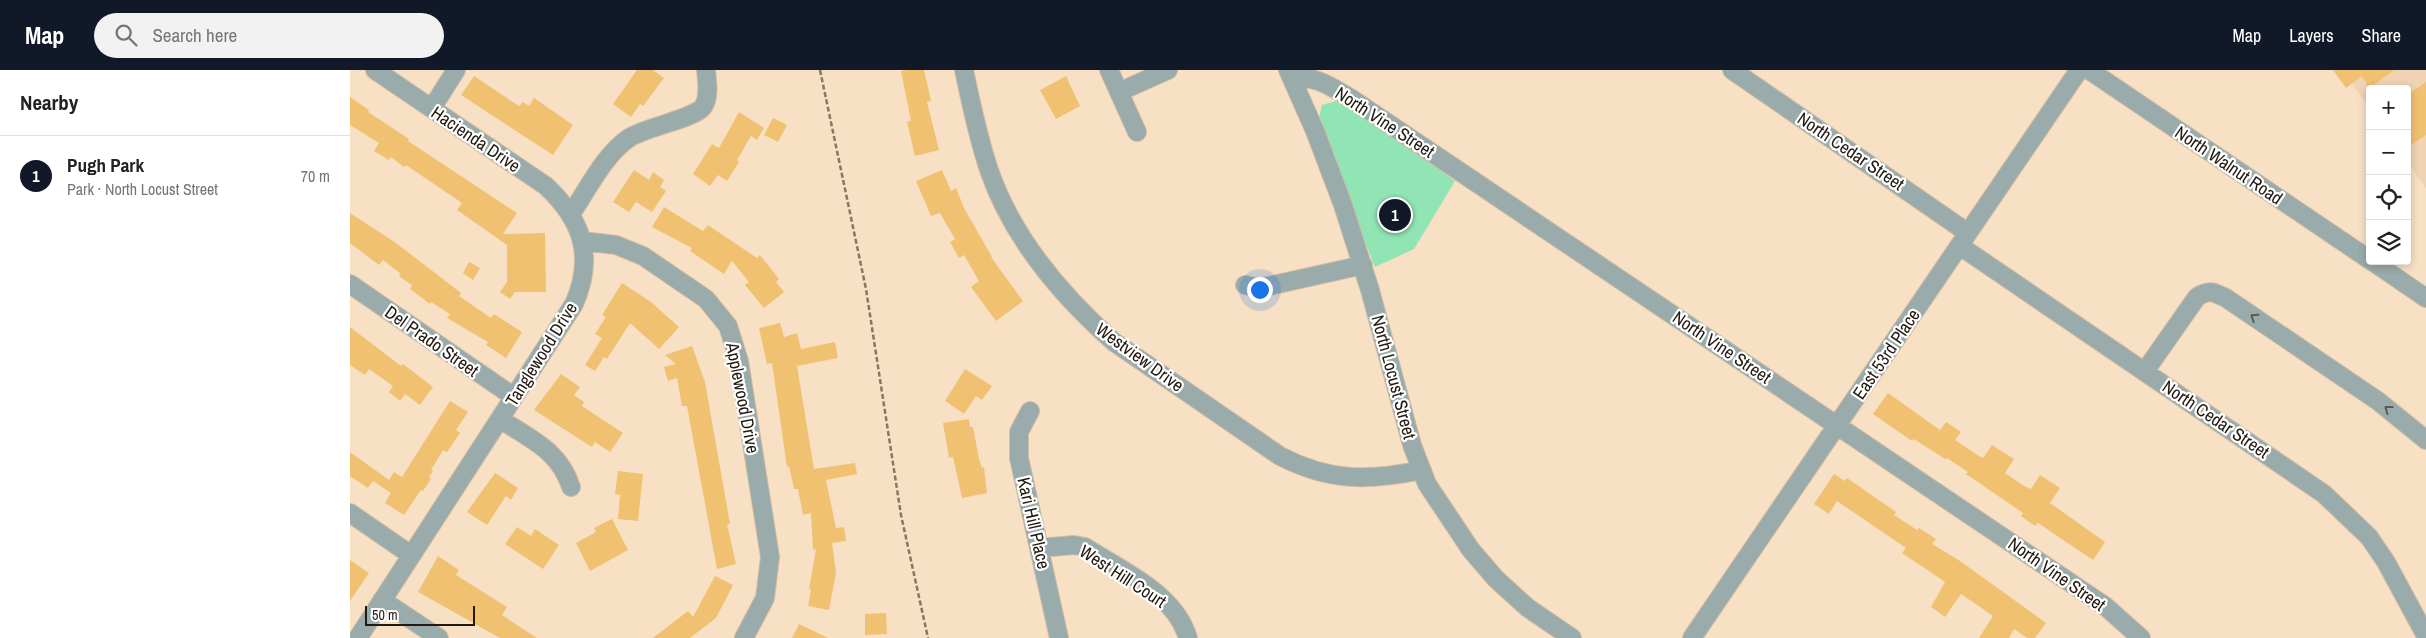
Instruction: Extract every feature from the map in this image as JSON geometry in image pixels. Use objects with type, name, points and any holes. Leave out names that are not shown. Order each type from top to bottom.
[{"type":"street","name":"Hacienda Drive","points":[[375,70],[546,186],[571,214]]},
{"type":"street","points":[[432,108],[456,70]]},
{"type":"street","points":[[571,214],[608,160],[630,138],[652,127],[696,113],[703,107],[707,95],[706,70]]},
{"type":"street","name":"Westview Drive","points":[[964,70],[974,120],[988,164],[1009,213],[1031,250],[1058,285],[1109,337],[1280,456],[1299,466],[1326,474],[1350,478],[1389,477],[1422,470]]},
{"type":"street","points":[[1109,70],[1137,132]]},
{"type":"street","points":[[1119,92],[1168,70]]},
{"type":"street","name":"North Cedar Street","points":[[1732,70],[2145,371],[2297,474],[2343,510],[2374,543],[2420,608],[2426,636]]},
{"type":"street","name":"East 53rd Place","points":[[1692,638],[2079,70]]},
{"type":"street","name":"North Walnut Road","points":[[2089,70],[2366,257]]},
{"type":"street","name":"North Locust Street","points":[[1290,74],[1336,186],[1363,265],[1412,445],[1427,484],[1444,511],[1496,579],[1528,608],[1572,638]]},
{"type":"street","name":"North Vine Street","points":[[1290,74],[1314,79],[1352,98],[2105,606],[2141,638]]},
{"type":"street","name":"Tanglewood Drive","points":[[358,638],[514,398],[578,295],[582,278],[582,241],[571,214]]},
{"type":"street","name":"Applewood Drive","points":[[582,241],[616,245],[643,256],[706,299],[728,326],[739,361],[770,557],[765,598],[744,638]]},
{"type":"street","points":[[1245,286],[1260,288],[1363,265]]},
{"type":"street","name":"North Walnut Road","points":[[2378,265],[2426,298]]},
{"type":"street","name":"Del Prado Street","points":[[350,284],[514,398]]},
{"type":"street","points":[[2145,371],[2197,297],[2205,292],[2212,291],[2226,298],[2378,401],[2426,440]]},
{"type":"street","name":"Kari Hill Place","points":[[1030,411],[1019,432],[1018,442],[1059,638]]},
{"type":"street","points":[[500,418],[551,452],[562,465],[570,487]]},
{"type":"street","points":[[350,513],[411,555]]},
{"type":"street","name":"West Hill Court","points":[[1040,548],[1074,544],[1086,547],[1158,594],[1180,619],[1188,638]]},
{"type":"street","points":[[382,600],[439,638]]},
{"type":"path","points":[[820,70],[866,289],[901,514],[928,638]]},
{"type":"shaded area","points":[[2342,70],[2426,70],[2426,188],[2411,167],[2411,85],[2366,85],[2366,103]]},
{"type":"green space","points":[[1336,101],[1368,119],[1455,181],[1414,249],[1375,267],[1318,123],[1322,105]]},
{"type":"building","points":[[637,70],[653,70],[664,78],[643,106],[640,104],[631,117],[613,104]]},
{"type":"building","points":[[924,70],[931,101],[927,102],[939,150],[915,156],[907,122],[911,121],[901,71]]},
{"type":"building","points":[[2333,70],[2394,70],[2373,85],[2367,85],[2362,76],[2346,88]]},
{"type":"building","points":[[474,76],[519,106],[523,102],[529,106],[534,98],[573,125],[553,155],[461,95]]},
{"type":"building","points":[[1066,76],[1080,106],[1056,119],[1040,90]]},
{"type":"building","points":[[2426,82],[2426,135],[2411,145],[2411,130],[2411,92]]},
{"type":"building","points":[[350,97],[369,110],[368,112],[409,139],[408,141],[517,213],[503,234],[545,233],[546,292],[515,292],[510,299],[500,292],[507,282],[507,245],[457,210],[462,203],[406,165],[404,167],[391,157],[389,160],[374,151],[379,143],[350,125]]},
{"type":"building","points":[[739,112],[764,128],[757,140],[751,136],[737,160],[739,162],[727,181],[718,175],[710,186],[693,174],[712,144],[719,148]]},
{"type":"building","points":[[773,118],[787,125],[778,142],[764,135]]},
{"type":"building","points":[[634,170],[649,180],[653,172],[664,180],[660,187],[666,191],[652,212],[636,202],[629,212],[613,202]]},
{"type":"building","points":[[942,170],[951,191],[956,188],[964,208],[991,257],[1023,301],[996,321],[971,287],[979,281],[964,255],[959,258],[950,242],[955,239],[940,213],[931,216],[916,181]]},
{"type":"building","points":[[664,207],[703,231],[708,225],[757,258],[760,255],[779,279],[776,282],[784,292],[764,308],[745,285],[749,282],[732,261],[724,274],[690,251],[692,248],[652,227]]},
{"type":"building","points":[[350,213],[396,243],[461,293],[459,296],[491,318],[494,314],[522,332],[506,358],[486,345],[488,342],[447,318],[450,314],[431,302],[430,304],[410,289],[412,285],[399,276],[401,274],[383,260],[379,265],[350,243]]},
{"type":"building","points":[[469,262],[480,268],[473,280],[463,273]]},
{"type":"building","points":[[622,283],[651,302],[679,327],[659,349],[630,323],[607,359],[604,357],[595,371],[585,365],[602,338],[595,334],[606,317],[602,315]]},
{"type":"building","points":[[780,323],[784,337],[797,333],[801,349],[835,342],[838,358],[797,366],[814,469],[855,463],[857,474],[826,480],[836,528],[844,527],[846,541],[832,543],[836,573],[829,610],[808,606],[816,549],[813,550],[811,513],[803,515],[798,489],[794,489],[789,466],[787,467],[772,363],[767,364],[759,328]]},
{"type":"building","points":[[350,327],[401,366],[403,364],[433,387],[420,405],[405,394],[400,401],[389,392],[393,386],[369,369],[365,375],[350,365]]},
{"type":"building","points":[[692,346],[705,382],[730,524],[727,524],[736,564],[717,569],[687,406],[682,406],[677,378],[668,381],[664,367],[676,364],[665,355]]},
{"type":"building","points":[[965,369],[992,386],[982,400],[976,396],[964,414],[945,401]]},
{"type":"building","points":[[561,374],[580,387],[574,395],[584,402],[582,406],[623,433],[610,452],[595,442],[592,447],[534,410]]},
{"type":"building","points":[[1888,393],[1940,430],[1946,422],[1961,432],[1955,440],[1979,456],[1983,458],[1992,445],[2014,459],[2005,473],[2024,486],[2031,489],[2040,475],[2060,488],[2050,503],[2105,542],[2093,560],[2038,523],[2035,526],[2021,516],[2023,513],[1966,474],[1968,472],[1947,458],[1945,459],[1914,439],[1912,441],[1873,414]]},
{"type":"building","points":[[450,401],[468,412],[456,430],[460,433],[447,452],[443,450],[431,470],[433,471],[429,477],[431,479],[404,515],[385,503],[391,493],[373,481],[368,488],[350,476],[350,452],[389,480],[394,472],[402,477]]},
{"type":"building","points":[[969,419],[970,427],[973,427],[979,459],[982,468],[984,467],[987,493],[962,498],[953,457],[949,458],[943,423]]},
{"type":"building","points":[[618,471],[643,474],[638,521],[618,519],[620,495],[615,494]]},
{"type":"building","points":[[495,473],[518,488],[511,500],[506,496],[487,525],[467,512]]},
{"type":"building","points":[[1834,474],[1845,481],[1847,478],[1896,512],[1894,515],[1917,530],[1919,528],[1936,539],[1932,544],[1960,561],[2046,623],[2035,638],[2027,638],[2014,629],[2009,638],[1979,638],[1993,616],[1961,594],[1945,617],[1931,607],[1945,582],[1902,553],[1906,548],[1837,501],[1829,514],[1814,504]]},
{"type":"building","points":[[612,519],[628,550],[590,571],[576,543],[596,532],[594,528]]},
{"type":"building","points":[[517,527],[531,536],[535,529],[559,545],[543,569],[505,544]]},
{"type":"building","points":[[438,556],[459,570],[456,575],[507,607],[502,615],[537,638],[500,638],[418,592]]},
{"type":"building","points":[[350,560],[369,573],[350,601]]},
{"type":"building","points":[[715,576],[733,585],[716,618],[690,638],[653,638],[688,611],[693,617]]},
{"type":"building","points":[[886,613],[887,634],[865,635],[865,614]]},
{"type":"building","points":[[799,624],[828,638],[792,638]]},
{"type":"place","name":"Pugh Park","points":[[1395,215]]}]
